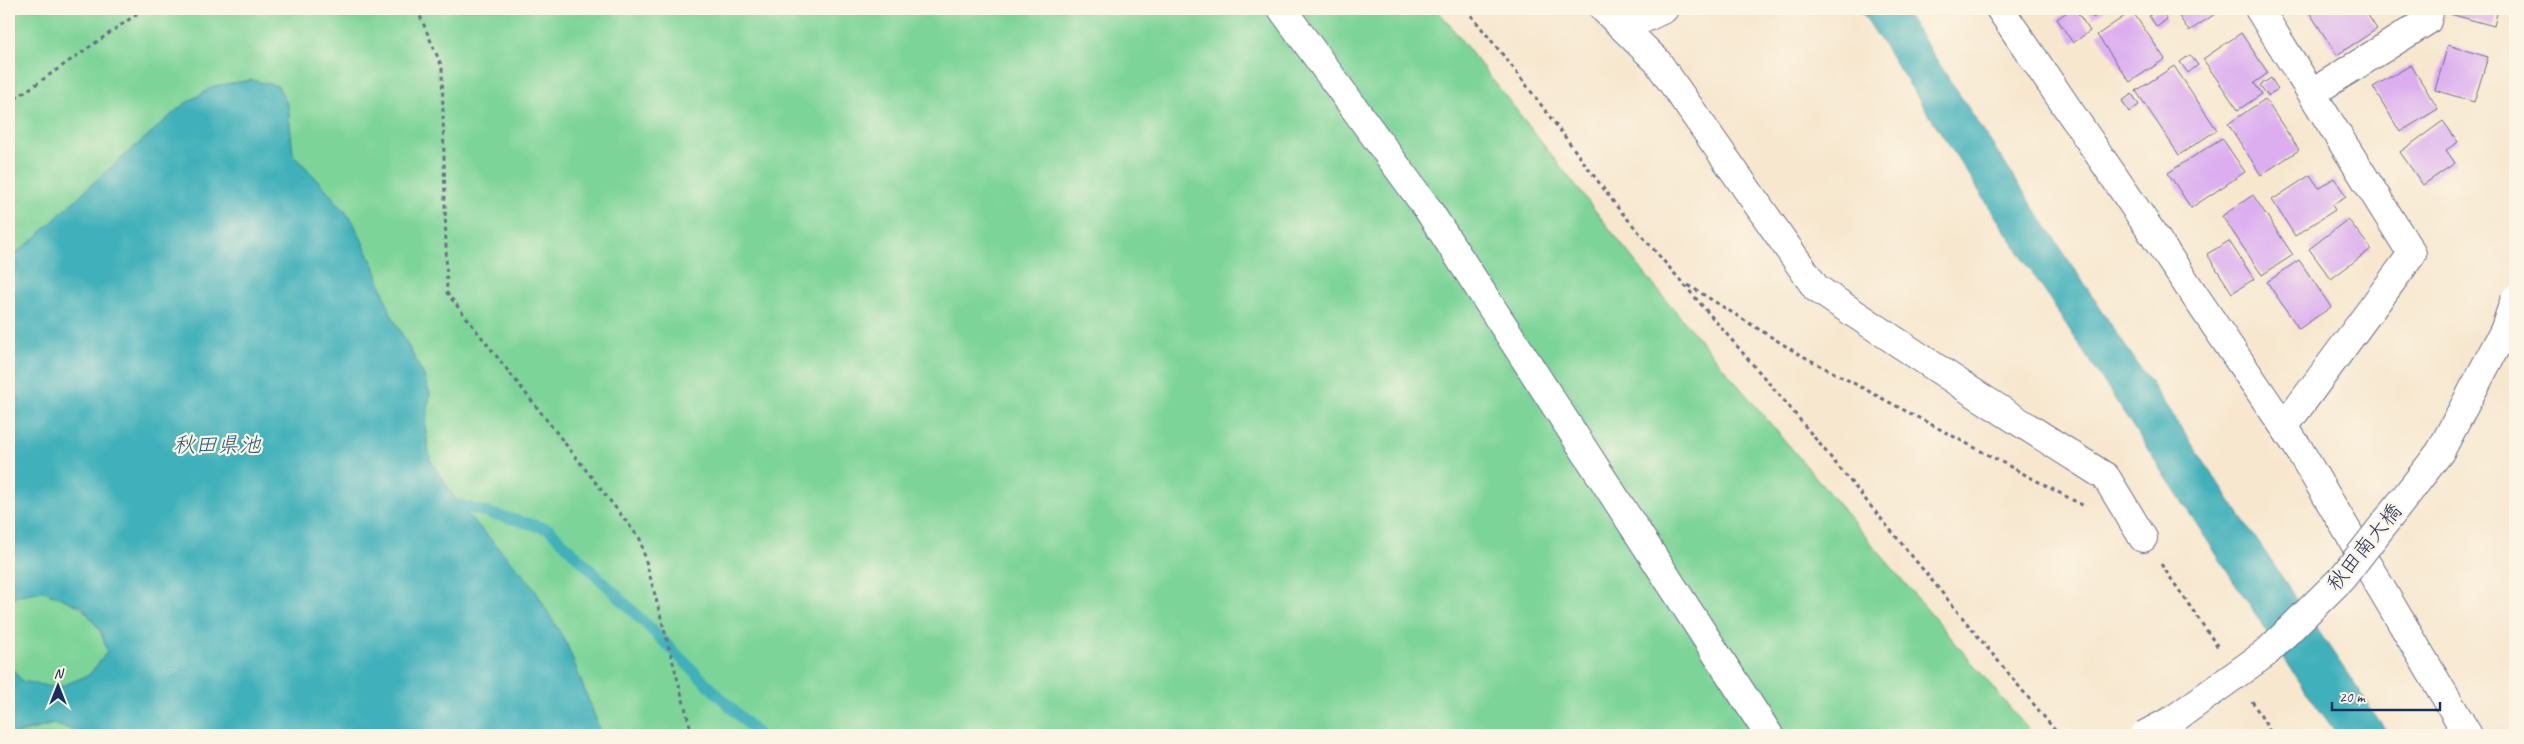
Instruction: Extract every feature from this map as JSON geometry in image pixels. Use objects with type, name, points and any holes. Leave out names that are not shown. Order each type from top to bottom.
[{"type":"street","points":[[1282,9],[1427,208],[1769,735]]},
{"type":"street","points":[[1604,9],[1657,61],[1816,288],[1970,391],[2106,477],[2143,538]]},
{"type":"street","points":[[1612,9],[1643,20],[1664,9]]},
{"type":"street","points":[[2000,9],[2284,427],[2468,735]]},
{"type":"street","points":[[2259,9],[2412,254],[2284,427]]},
{"type":"street","points":[[2312,93],[2427,21],[2430,9]]},
{"type":"street","name":"秋田南大橋","points":[[2144,735],[2174,719],[2266,653],[2342,578],[2440,452],[2504,331],[2515,299]]},
{"type":"path","points":[[9,103],[144,9]]},
{"type":"path","points":[[417,9],[442,66],[447,293],[640,539],[690,726],[698,735]]},
{"type":"path","points":[[1466,9],[1515,70],[1618,208],[1684,282],[2060,735]]},
{"type":"path","points":[[1684,282],[1797,353],[2091,510]]},
{"type":"path","points":[[2143,538],[2223,655]]},
{"type":"green space","points":[[9,9],[1437,9],[1656,288],[2033,735],[602,735],[567,645],[531,584],[459,505],[430,460],[425,425],[430,394],[423,374],[390,312],[374,266],[352,220],[293,154],[288,106],[252,80],[214,86],[183,105],[91,185],[34,239],[9,258]]},
{"type":"green space","points":[[44,591],[78,606],[92,618],[98,627],[108,652],[89,675],[57,688],[22,681],[9,665],[9,604],[18,595]]},
{"type":"green space","points":[[53,724],[90,735],[13,735]]},
{"type":"water","points":[[1860,9],[1903,9],[2118,335],[2389,735],[2338,735],[2309,696]]},
{"type":"water","name":"秋田県池","points":[[252,80],[278,86],[288,106],[293,154],[352,220],[374,266],[390,312],[423,374],[430,394],[425,426],[430,460],[459,505],[531,583],[567,645],[602,735],[90,735],[53,724],[9,735],[9,665],[22,681],[57,688],[89,675],[107,652],[101,631],[82,607],[44,591],[18,595],[9,604],[9,258],[34,239],[91,185],[183,105],[214,86]]},
{"type":"building","points":[[2071,9],[2075,9],[2090,31],[2073,43],[2057,19]]},
{"type":"building","points":[[2086,9],[2107,9],[2093,18]]},
{"type":"building","points":[[2159,9],[2167,19],[2157,27],[2149,16]]},
{"type":"building","points":[[2174,9],[2223,9],[2189,31]]},
{"type":"building","points":[[2307,9],[2364,9],[2377,29],[2337,55]]},
{"type":"building","points":[[2452,9],[2498,9],[2494,26],[2450,14]]},
{"type":"building","points":[[2132,11],[2165,59],[2130,82],[2097,35]]},
{"type":"building","points":[[2241,33],[2268,73],[2254,83],[2262,94],[2238,110],[2203,59]]},
{"type":"building","points":[[2448,45],[2488,57],[2474,102],[2435,90]]},
{"type":"building","points":[[2190,55],[2198,65],[2188,73],[2180,62]]},
{"type":"building","points":[[2411,65],[2438,109],[2400,132],[2373,87]]},
{"type":"building","points":[[2174,66],[2217,130],[2179,155],[2136,91]]},
{"type":"building","points":[[2271,78],[2278,89],[2268,96],[2260,85]]},
{"type":"building","points":[[2132,94],[2139,105],[2129,112],[2122,101]]},
{"type":"building","points":[[2265,99],[2299,150],[2261,175],[2228,124]]},
{"type":"building","points":[[2443,121],[2458,142],[2446,150],[2455,163],[2423,185],[2400,152]]},
{"type":"building","points":[[2222,138],[2245,172],[2191,208],[2168,173]]},
{"type":"building","points":[[2310,175],[2319,188],[2334,178],[2346,196],[2332,205],[2335,210],[2295,236],[2272,200]]},
{"type":"building","points":[[2253,195],[2293,255],[2262,275],[2222,216]]},
{"type":"building","points":[[2348,219],[2371,249],[2331,279],[2309,249]]},
{"type":"building","points":[[2229,241],[2254,279],[2232,293],[2207,254]]},
{"type":"building","points":[[2299,260],[2331,307],[2299,329],[2267,282]]},
{"type":"waterway","points":[[443,504],[459,505],[549,529],[759,735]]}]
